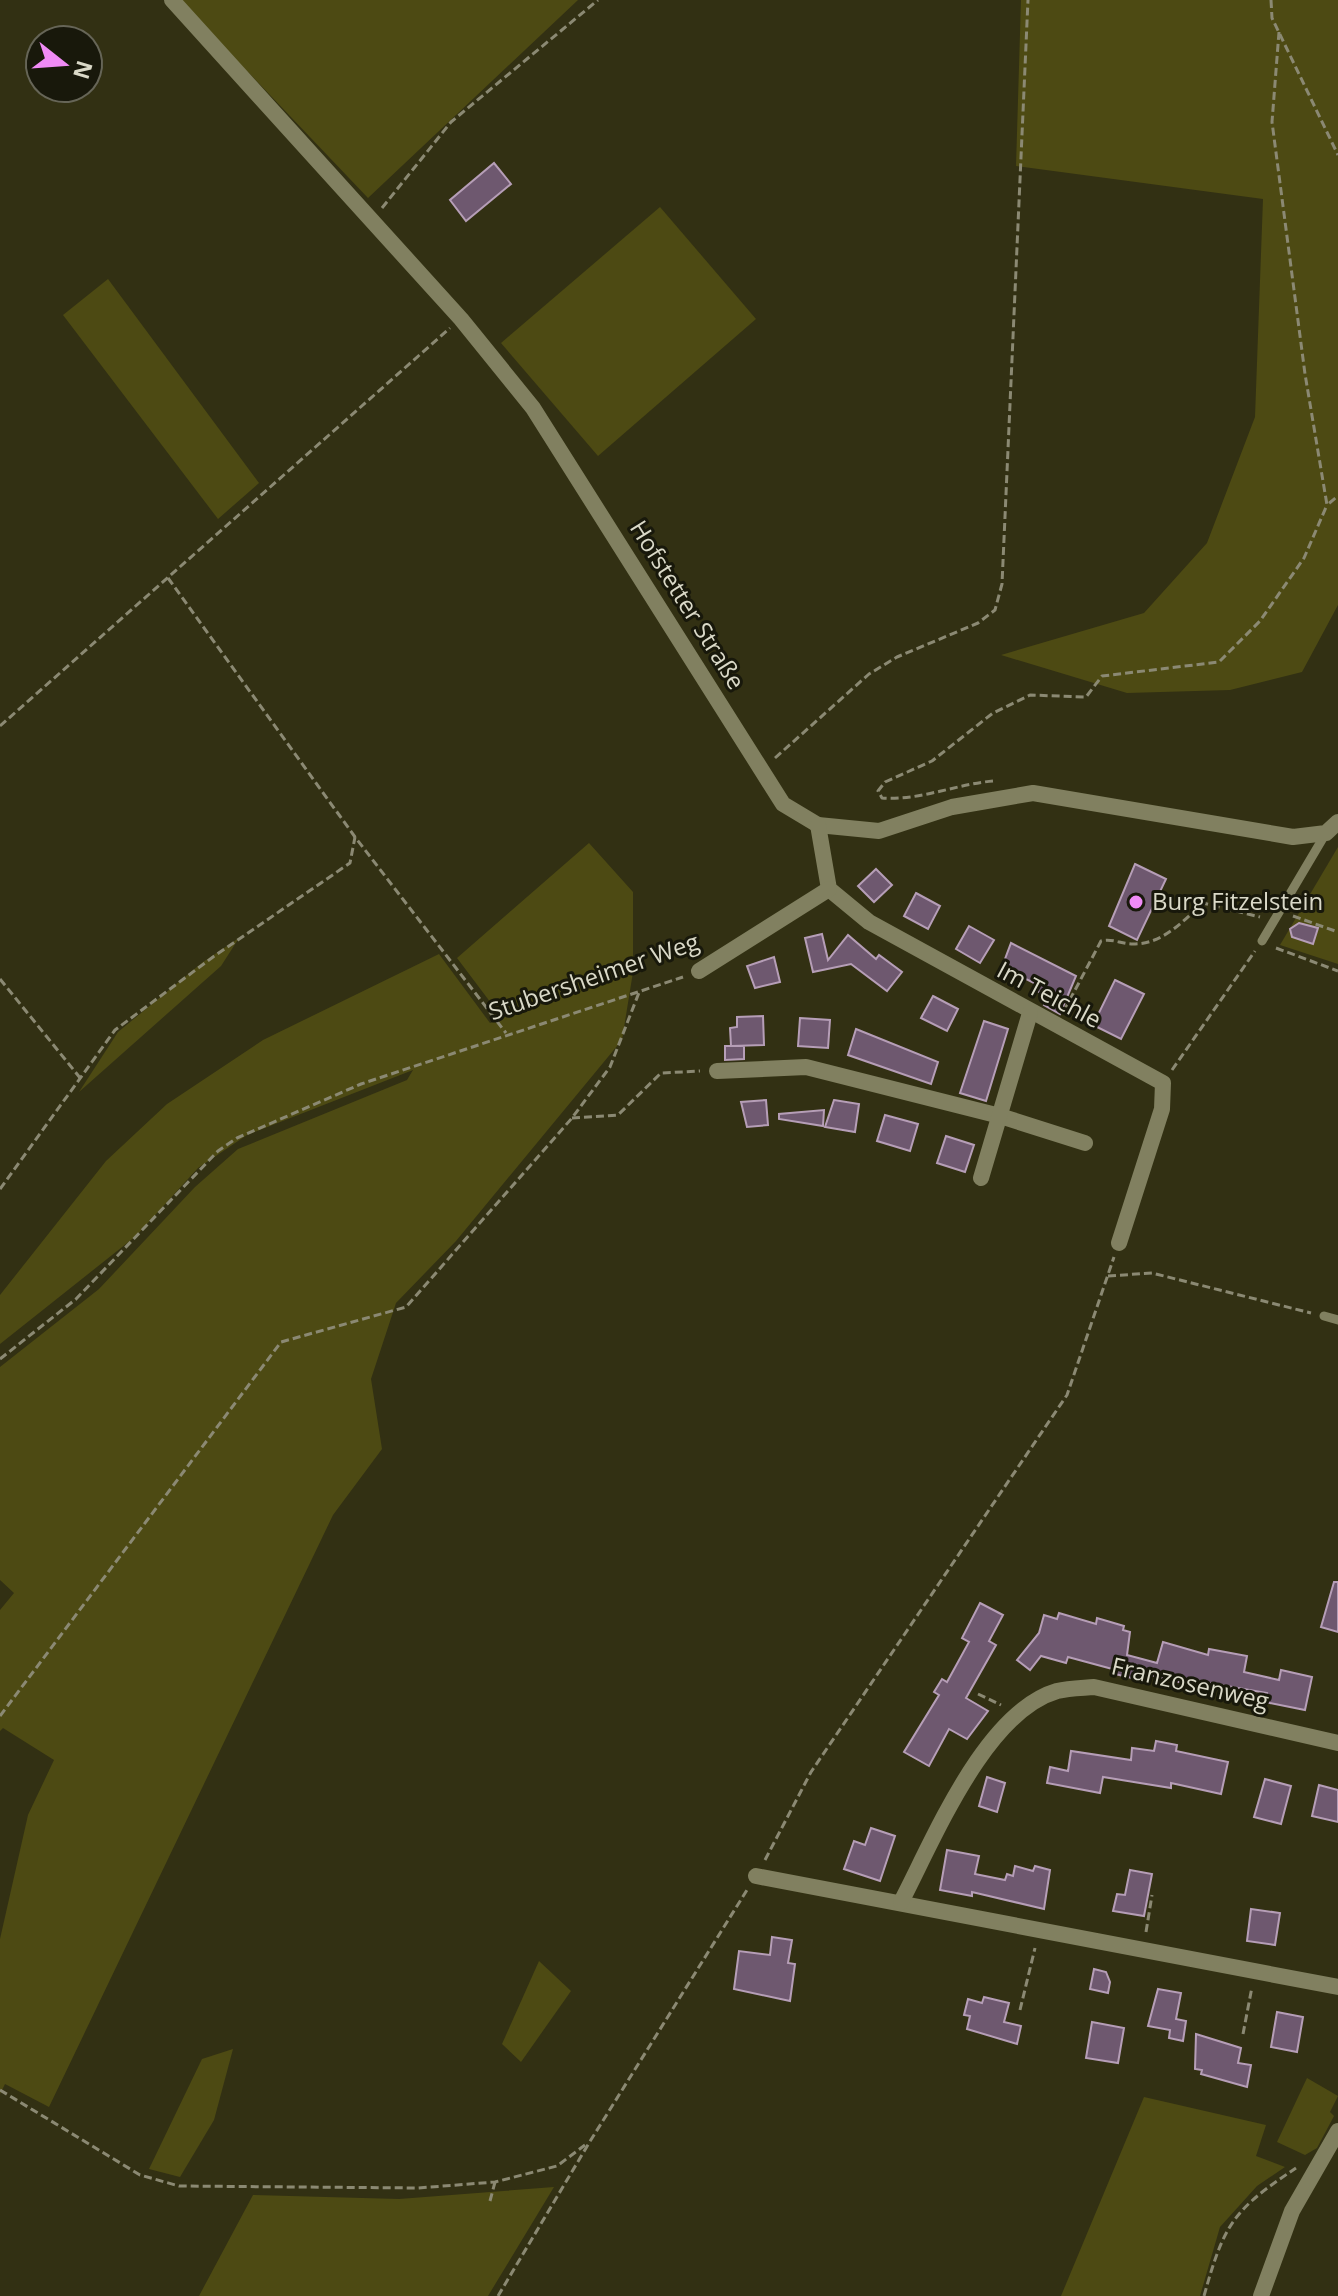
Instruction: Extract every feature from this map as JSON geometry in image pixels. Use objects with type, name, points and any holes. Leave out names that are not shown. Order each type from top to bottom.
[{"type":"street","name":"Hofstetter Straße","points":[[172,0],[461,319],[533,408],[668,616],[760,771],[783,804],[818,825],[879,831],[952,807],[1033,793],[1293,837],[1332,828]]},
{"type":"street","points":[[818,825],[829,889]]},
{"type":"street","name":"Stubersheimer Weg","points":[[699,971],[829,889]]},
{"type":"street","name":"Im Teichle","points":[[829,889],[869,922],[1030,1013],[1163,1083]]},
{"type":"street","points":[[981,1178],[1030,1013]]},
{"type":"street","points":[[717,1071],[806,1067],[1000,1116],[1085,1143]]},
{"type":"street","points":[[1119,1243],[1162,1109],[1163,1083]]},
{"type":"street","name":"Franzosenweg","points":[[901,1902],[971,1766],[1019,1713],[1056,1691],[1094,1687],[1338,1743]]},
{"type":"street","points":[[756,1876],[1338,1987]]},
{"type":"street","points":[[1261,2296],[1292,2211],[1338,2131]]},
{"type":"lane","points":[[1262,941],[1332,828]]},
{"type":"lane","points":[[1324,1316],[1338,1320]]},
{"type":"path","points":[[372,221],[451,122],[598,0]]},
{"type":"path","points":[[760,771],[869,674],[897,657],[978,623],[995,610],[1002,584],[1028,0]]},
{"type":"path","points":[[1271,0],[1272,18],[1338,155]]},
{"type":"path","points":[[1279,32],[1272,122],[1305,374],[1327,505]]},
{"type":"path","points":[[0,726],[461,319]]},
{"type":"path","points":[[994,781],[963,783],[900,799],[882,798],[878,791],[885,782],[932,761],[993,713],[1030,695],[1086,697],[1102,676],[1219,662],[1260,621],[1304,558],[1327,505],[1338,496]]},
{"type":"path","points":[[168,578],[355,837],[506,1033]]},
{"type":"path","points":[[0,1189],[115,1030],[350,863],[355,837]]},
{"type":"path","points":[[1056,1027],[1101,941],[1151,944],[1203,903],[1229,906],[1338,932]]},
{"type":"path","points":[[1163,1083],[1262,941],[1338,971]]},
{"type":"path","name":"Stubersheimer Weg","points":[[0,1359],[76,1299],[218,1151],[237,1138],[361,1084],[699,971]]},
{"type":"path","points":[[0,979],[81,1079]]},
{"type":"path","points":[[0,1716],[281,1342],[406,1307],[572,1118],[610,1067],[640,990]]},
{"type":"path","points":[[572,1118],[618,1115],[661,1073],[717,1071]]},
{"type":"path","points":[[498,2296],[589,2143],[756,1876],[811,1772],[1067,1395],[1119,1243]]},
{"type":"path","points":[[1108,1276],[1152,1273],[1324,1316]]},
{"type":"path","points":[[978,1694],[1019,1713]]},
{"type":"path","points":[[1144,1948],[1152,1895]]},
{"type":"path","points":[[1020,2010],[1040,1929]]},
{"type":"path","points":[[1243,2034],[1255,1971]]},
{"type":"path","points":[[0,2090],[140,2175],[179,2186],[418,2188],[495,2182],[557,2166],[589,2143]]},
{"type":"path","points":[[1204,2296],[1220,2238],[1253,2197],[1302,2164],[1323,2156]]},
{"type":"path","points":[[490,2201],[495,2182]]},
{"type":"shaded area","points":[[180,0],[578,0],[368,198],[249,73],[203,31]]},
{"type":"shaded area","points":[[1021,0],[1338,0],[1338,605],[1302,672],[1230,690],[1127,693],[1001,655],[1144,613],[1207,543],[1255,417],[1263,199],[1016,166]]},
{"type":"shaded area","points":[[660,207],[756,319],[598,456],[501,343]]},
{"type":"shaded area","points":[[108,279],[259,483],[218,519],[63,315]]},
{"type":"shaded area","points":[[589,843],[633,892],[633,972],[622,1040],[456,1241],[396,1303],[371,1379],[382,1449],[333,1515],[49,2107],[5,2084],[0,2094],[0,1939],[28,1815],[54,1760],[3,1728],[0,1731],[0,1610],[14,1593],[0,1580],[0,1367],[99,1289],[195,1187],[238,1149],[407,1080],[413,1070],[247,1135],[198,1168],[136,1236],[0,1344],[0,1295],[106,1161],[167,1104],[263,1040],[439,954],[490,1023],[503,1019],[457,958]]},
{"type":"shaded area","points":[[1338,847],[1338,964],[1280,945]]},
{"type":"shaded area","points":[[239,938],[221,966],[79,1092],[118,1032],[203,962]]},
{"type":"shaded area","points":[[539,1961],[571,1991],[521,2062],[502,2044]]},
{"type":"shaded area","points":[[233,2049],[214,2120],[180,2177],[149,2169],[202,2059]]},
{"type":"shaded area","points":[[1307,2078],[1338,2096],[1330,2112],[1334,2116],[1317,2148],[1305,2155],[1277,2142]]},
{"type":"shaded area","points":[[1144,2097],[1266,2125],[1256,2156],[1285,2167],[1257,2186],[1220,2227],[1200,2296],[1061,2296]]},
{"type":"shaded area","points":[[554,2187],[488,2296],[199,2296],[253,2195],[399,2199]]},
{"type":"building","points":[[494,163],[511,184],[466,221],[450,200]]},
{"type":"building","name":"Burg Fitzelstein","points":[[1135,864],[1166,879],[1137,940],[1109,926]]},
{"type":"building","points":[[876,869],[892,885],[874,902],[858,886]]},
{"type":"building","points":[[916,893],[940,906],[928,929],[904,916]]},
{"type":"building","points":[[1299,923],[1318,928],[1313,944],[1292,937],[1290,929]]},
{"type":"building","points":[[969,926],[994,940],[980,963],[956,949]]},
{"type":"building","points":[[822,934],[828,960],[848,935],[876,959],[879,955],[902,972],[887,991],[851,964],[813,972],[805,938]]},
{"type":"building","points":[[1011,943],[1076,976],[1060,1014],[1044,1005],[1048,996],[1035,990],[1038,985],[1002,967]]},
{"type":"building","points":[[774,957],[780,982],[755,988],[747,966]]},
{"type":"building","points":[[1115,980],[1144,994],[1121,1039],[1093,1025]]},
{"type":"building","points":[[933,996],[958,1009],[947,1031],[921,1018]]},
{"type":"building","points":[[763,1016],[764,1045],[732,1046],[744,1046],[744,1059],[725,1060],[725,1046],[731,1046],[730,1028],[737,1027],[737,1017]]},
{"type":"building","points":[[800,1018],[830,1020],[828,1048],[798,1046]]},
{"type":"building","points":[[984,1021],[1008,1029],[986,1101],[960,1093]]},
{"type":"building","points":[[856,1029],[938,1062],[931,1084],[848,1055]]},
{"type":"building","points":[[766,1100],[768,1125],[747,1127],[741,1102]]},
{"type":"building","points":[[834,1100],[859,1104],[855,1132],[825,1127]]},
{"type":"building","points":[[824,1110],[823,1126],[779,1119],[779,1114]]},
{"type":"building","points":[[885,1115],[918,1124],[910,1151],[877,1141]]},
{"type":"building","points":[[946,1136],[974,1145],[965,1172],[937,1163]]},
{"type":"building","points":[[1334,1582],[1338,1582],[1338,1632],[1321,1627]]},
{"type":"building","points":[[980,1603],[1003,1615],[989,1641],[996,1645],[966,1698],[988,1711],[967,1739],[949,1729],[929,1766],[904,1752],[939,1695],[934,1692],[942,1679],[947,1682],[969,1642],[962,1638]]},
{"type":"building","points":[[1059,1613],[1096,1624],[1097,1618],[1124,1626],[1123,1630],[1130,1632],[1127,1655],[1157,1663],[1163,1642],[1208,1655],[1209,1649],[1247,1656],[1244,1672],[1279,1680],[1281,1670],[1312,1677],[1305,1710],[1265,1702],[1267,1693],[1192,1680],[1191,1685],[1134,1671],[1132,1678],[1115,1674],[1116,1670],[1068,1657],[1066,1663],[1041,1656],[1030,1670],[1017,1660],[1039,1633],[1044,1615],[1057,1619]]},
{"type":"building","points":[[1156,1741],[1177,1745],[1176,1751],[1228,1762],[1221,1794],[1171,1783],[1171,1788],[1103,1777],[1100,1793],[1047,1783],[1050,1767],[1068,1771],[1071,1751],[1131,1760],[1132,1748],[1154,1751]]},
{"type":"building","points":[[987,1777],[1005,1783],[997,1812],[979,1806]]},
{"type":"building","points":[[1265,1779],[1291,1786],[1281,1824],[1254,1817]]},
{"type":"building","points":[[1319,1785],[1338,1790],[1338,1822],[1312,1816]]},
{"type":"building","points":[[871,1828],[895,1836],[880,1881],[844,1869],[854,1841],[865,1845]]},
{"type":"building","points":[[947,1850],[979,1856],[975,1874],[1005,1880],[1007,1874],[1013,1876],[1015,1866],[1033,1871],[1035,1866],[1050,1870],[1044,1909],[972,1892],[972,1896],[940,1890]]},
{"type":"building","points":[[1130,1870],[1152,1874],[1144,1916],[1113,1911],[1117,1894],[1125,1895]]},
{"type":"building","points":[[1251,1909],[1280,1913],[1275,1945],[1247,1941]]},
{"type":"building","points":[[772,1937],[792,1940],[788,1963],[795,1964],[790,2001],[734,1989],[739,1951],[770,1955]]},
{"type":"building","points":[[1094,1969],[1106,1972],[1110,1982],[1108,1993],[1090,1989]]},
{"type":"building","points":[[1158,1989],[1181,1993],[1176,2019],[1186,2021],[1183,2041],[1169,2038],[1170,2030],[1148,2026]]},
{"type":"building","points":[[984,1997],[1009,2003],[1004,2022],[1021,2026],[1017,2044],[967,2029],[970,2016],[964,2015],[968,1999],[982,2003]]},
{"type":"building","points":[[1277,2012],[1303,2017],[1297,2052],[1271,2047]]},
{"type":"building","points":[[1092,2022],[1124,2028],[1118,2063],[1086,2058]]},
{"type":"building","points":[[1196,2034],[1241,2048],[1238,2063],[1251,2065],[1247,2087],[1201,2074],[1202,2070],[1195,2069]]},
{"type":"place","name":"Burg Fitzelstein","points":[[1136,902]]}]
